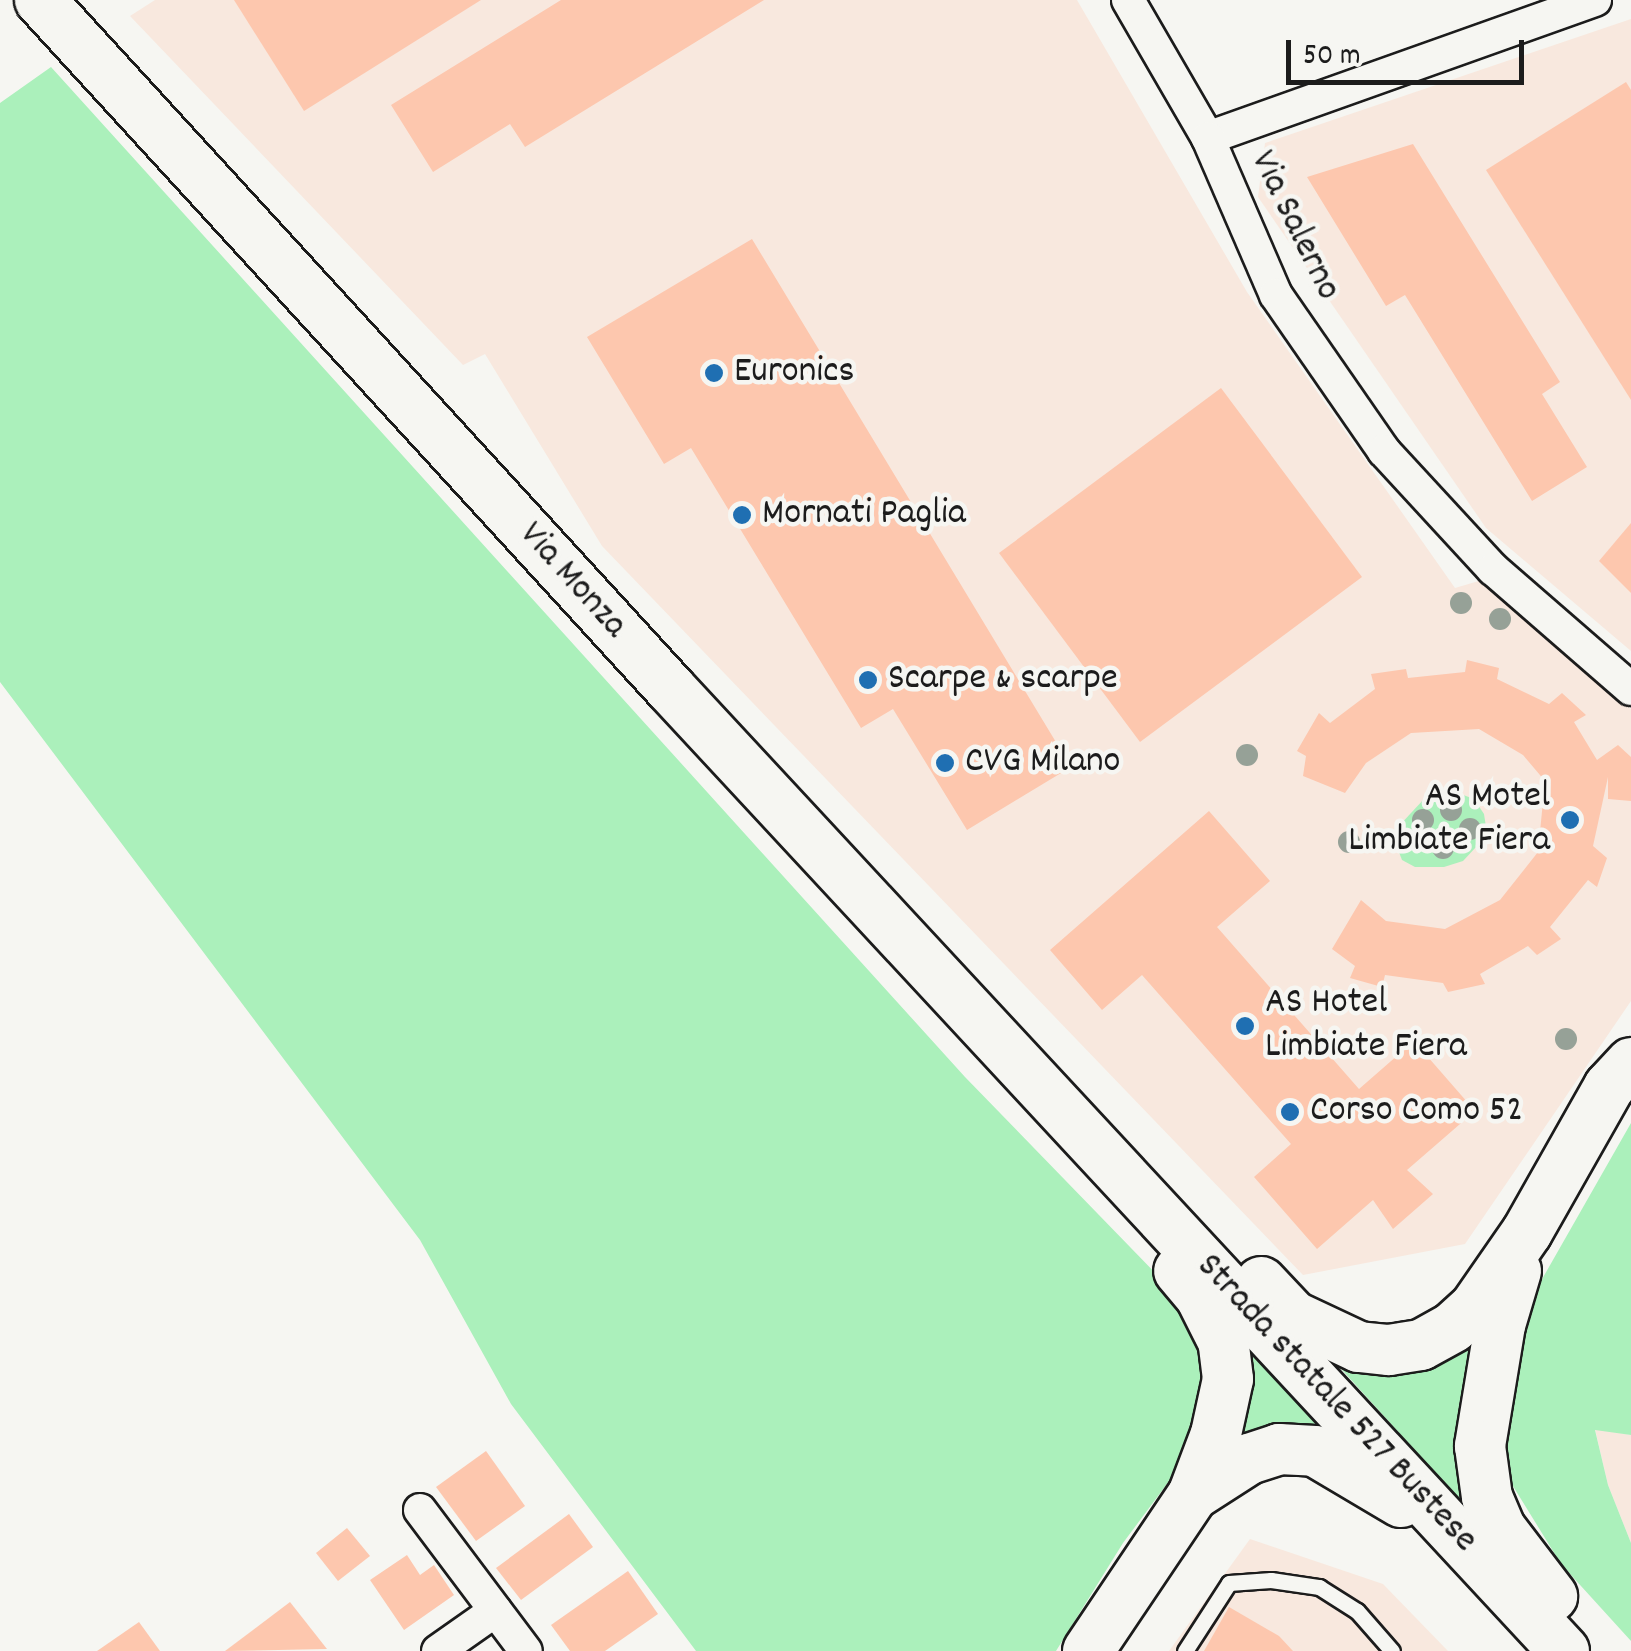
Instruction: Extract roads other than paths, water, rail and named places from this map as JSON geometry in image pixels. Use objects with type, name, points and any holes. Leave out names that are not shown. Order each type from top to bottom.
[{"type":"main road","name":"Via Monza","points":[[40,0],[1107,1158]]},
{"type":"main road","points":[[1107,1158],[1188,1206],[1293,1316],[1359,1347],[1389,1350],[1420,1345],[1453,1327],[1476,1307],[1527,1232],[1609,1086],[1631,1062]]},
{"type":"main road","points":[[1088,1651],[1193,1495],[1216,1434],[1228,1379],[1223,1341],[1201,1297],[1146,1232],[1107,1158]]},
{"type":"main road","name":"Strada statale 527 Bustese","points":[[1107,1158],[1564,1651]]},
{"type":"main road","points":[[1527,1232],[1500,1325],[1483,1407],[1480,1446],[1487,1497],[1500,1528],[1579,1630],[1584,1651]]},
{"type":"main road","points":[[1193,1495],[1250,1459],[1279,1450],[1315,1451],[1350,1469],[1393,1500],[1434,1510]]},
{"type":"street","points":[[1128,0],[1208,138]]},
{"type":"street","name":"Via Salerno","points":[[1594,0],[1208,138],[1276,295],[1384,451],[1493,569],[1631,689]]},
{"type":"street","points":[[420,1510],[526,1651]]},
{"type":"street","points":[[438,1651],[495,1611]]},
{"type":"lane","points":[[1185,1651],[1228,1583],[1271,1580],[1318,1587],[1358,1611],[1392,1651]]},
{"type":"place","name":"Euronics","points":[[714,373]]},
{"type":"place","name":"Mornati Paglia","points":[[742,515]]},
{"type":"place","name":"Scarpe & scarpe","points":[[868,680]]},
{"type":"place","name":"CVG Milano","points":[[945,763]]},
{"type":"place","name":"AS Motel Limbiate Fiera","points":[[1570,820]]},
{"type":"place","name":"AS Hotel Limbiate Fiera","points":[[1245,1026]]},
{"type":"place","name":"Corso Como 52","points":[[1290,1112]]}]
